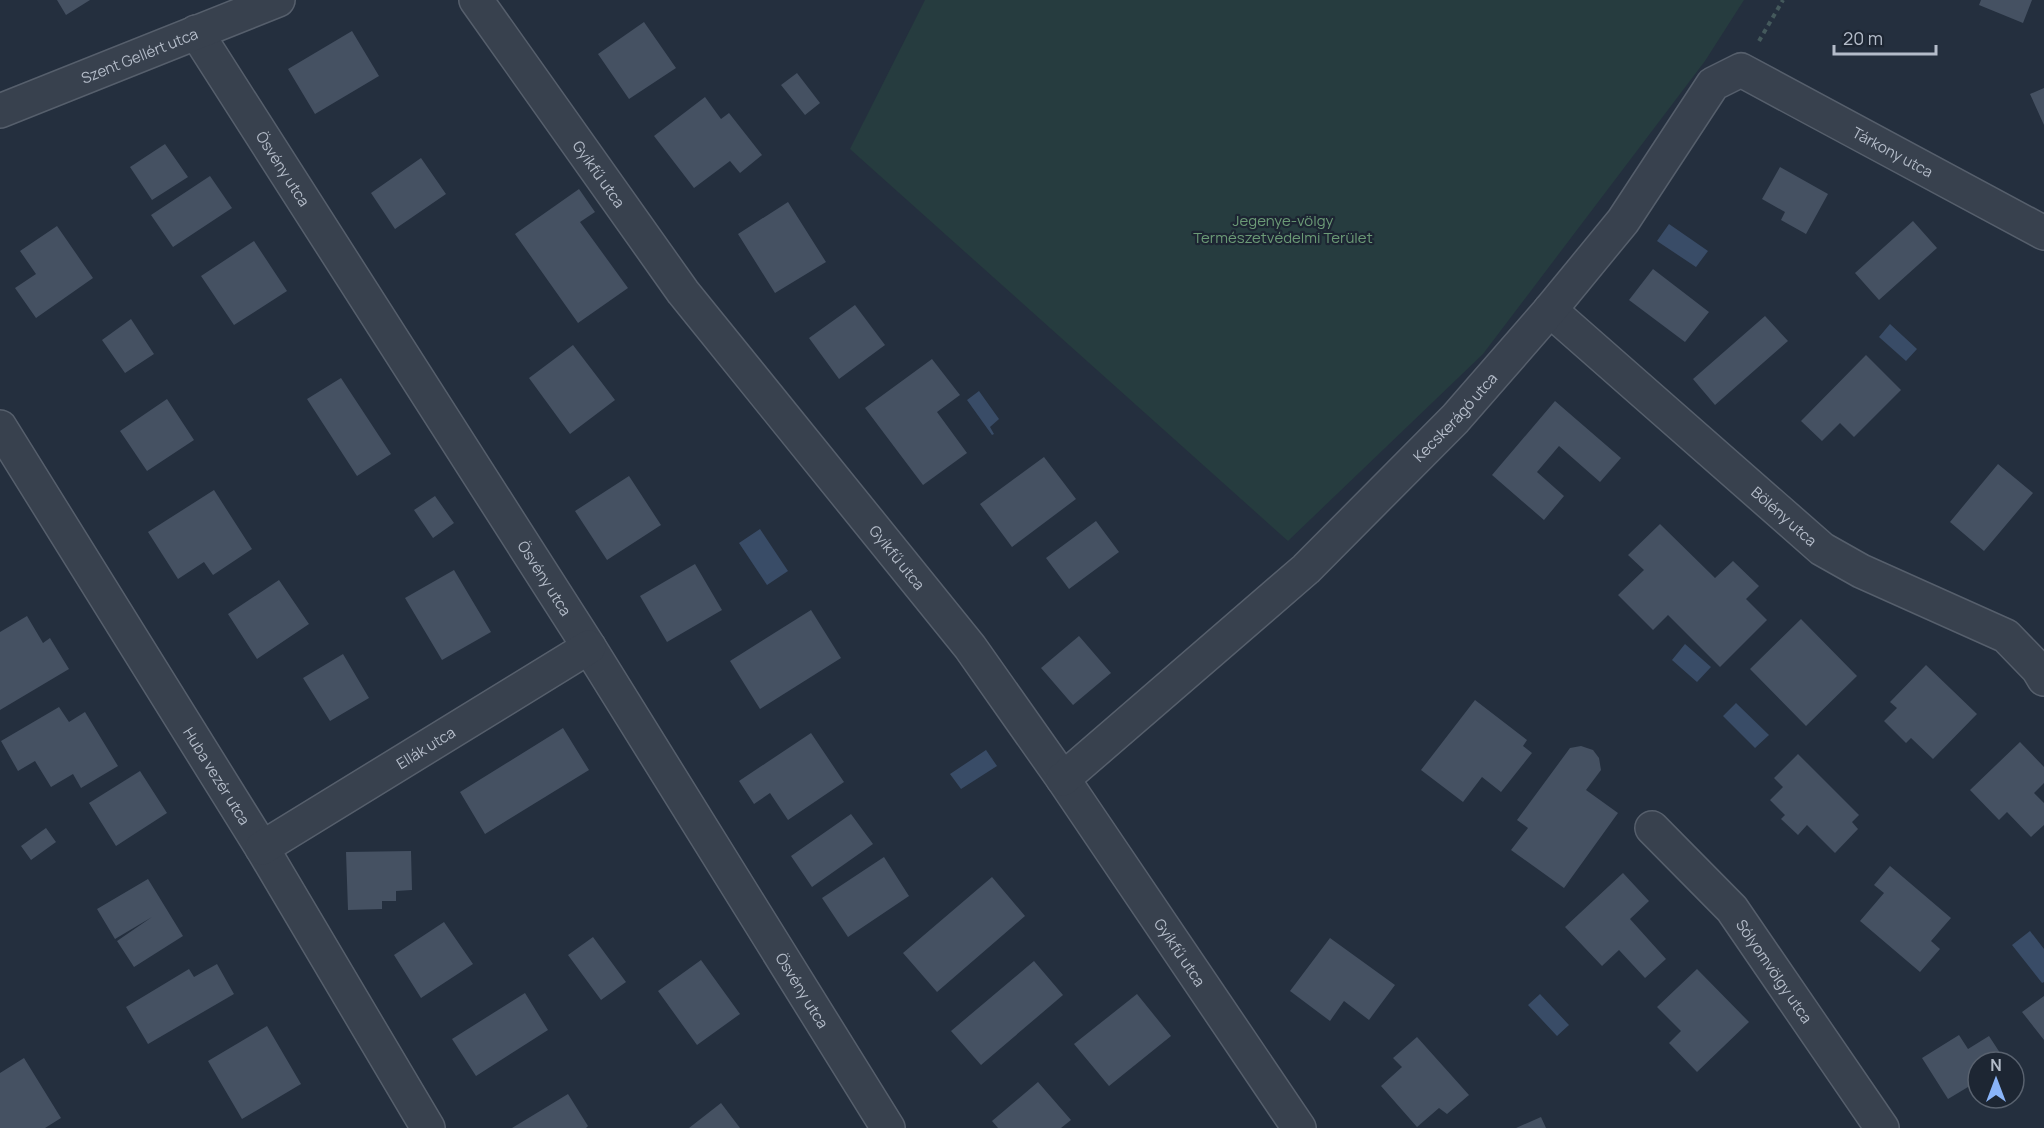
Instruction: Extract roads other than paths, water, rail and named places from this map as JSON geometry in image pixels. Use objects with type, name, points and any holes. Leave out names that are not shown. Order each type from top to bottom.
[{"type":"street","name":"Szent Gellért utca","points":[[0,111],[278,0]]},
{"type":"street","name":"Gyíkfű utca","points":[[476,0],[683,292],[970,647],[1063,779],[1299,1128]]},
{"type":"street","name":"Ösvény utca","points":[[196,32],[589,647],[888,1128]]},
{"type":"street","name":"Kecskerágó utca","points":[[1063,779],[1306,569],[1455,419],[1550,310],[1623,221],[1713,84],[1742,70]]},
{"type":"street","name":"Tárkony utca","points":[[1742,70],[2044,233]]},
{"type":"street","name":"Bölény utca","points":[[1550,310],[1821,549],[1861,571],[2006,636],[2044,679]]},
{"type":"street","name":"Huba vezér utca","points":[[0,427],[262,848],[428,1128]]},
{"type":"street","name":"Ellák utca","points":[[262,848],[589,647]]},
{"type":"street","name":"Sólyomvölgy utca","points":[[1652,828],[1732,909],[1882,1128]]},
{"type":"water","points":[[1669,224],[1708,251],[1696,267],[1657,241]]},
{"type":"water","points":[[1890,324],[1917,349],[1906,361],[1879,337]]},
{"type":"water","points":[[979,391],[999,419],[990,427],[994,434],[992,435],[967,400]]},
{"type":"water","points":[[760,529],[788,571],[767,585],[739,543]]},
{"type":"water","points":[[1685,644],[1711,667],[1697,682],[1672,660]]},
{"type":"water","points":[[1736,703],[1769,735],[1755,748],[1723,716]]},
{"type":"water","points":[[986,750],[997,766],[961,789],[950,774]]},
{"type":"water","points":[[2030,931],[2044,949],[2044,982],[2042,983],[2012,945]]},
{"type":"water","points":[[1540,994],[1569,1025],[1557,1036],[1528,1005]]},
{"type":"park label","name":"Jegenye-völgy Természetvédelmi Terület","points":[[1283,228]]}]
